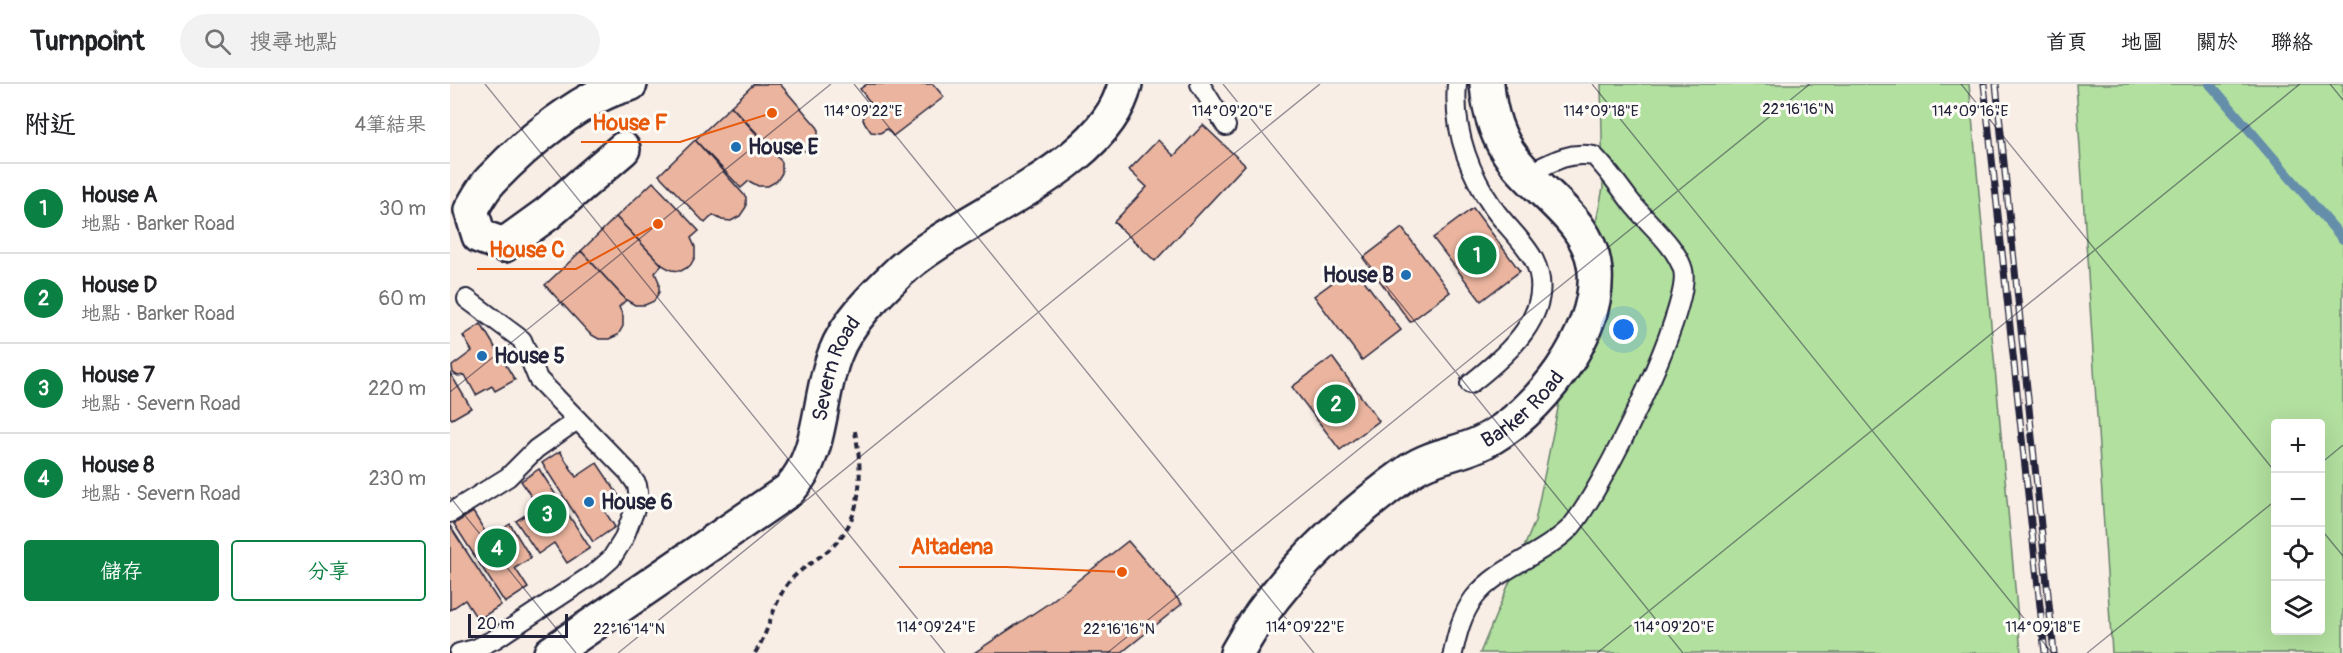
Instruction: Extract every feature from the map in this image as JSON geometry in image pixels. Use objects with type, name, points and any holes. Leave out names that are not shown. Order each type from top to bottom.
[{"type":"street","points":[[623,149],[547,214],[504,245],[479,236],[471,210],[490,181],[578,107],[596,95],[630,84]]},
{"type":"street","name":"Severn Road","points":[[551,653],[789,490],[804,471],[812,453],[825,387],[836,352],[861,312],[901,270],[924,252],[1088,145],[1114,115],[1125,84]]},
{"type":"street","name":"Barker Road","points":[[1237,653],[1268,603],[1320,545],[1421,464],[1480,444],[1514,424],[1542,396],[1566,362],[1586,320],[1595,282],[1593,256],[1579,229],[1513,159],[1496,128],[1487,84]]},
{"type":"lane","points":[[1200,84],[1226,126]]},
{"type":"lane","points":[[1456,84],[1455,120],[1465,155],[1493,208],[1533,259],[1540,283],[1535,311],[1521,338],[1470,384]]},
{"type":"lane","points":[[1452,653],[1462,622],[1474,599],[1491,582],[1560,537],[1593,497],[1645,390],[1682,300],[1685,279],[1677,258],[1594,156],[1578,153],[1563,156],[1527,175]]},
{"type":"lane","points":[[459,653],[485,645],[595,573],[611,559],[623,540],[639,499],[637,485],[628,472],[538,379],[522,340],[467,299]]},
{"type":"lane","points":[[450,513],[508,477],[536,448],[577,420]]},
{"type":"green space","points":[[1601,84],[1969,84],[2021,653],[1480,653],[1535,521],[1603,188]]},
{"type":"green space","points":[[2076,84],[2343,84],[2343,653],[2112,653]]},
{"type":"building","points":[[754,84],[780,84],[818,128],[818,139],[813,147],[794,152],[785,146],[777,154],[731,106]]},
{"type":"building","points":[[867,84],[933,84],[944,97],[893,136],[887,129],[880,133],[871,132],[863,120],[865,111],[872,105],[860,89]]},
{"type":"building","name":"House E","points":[[731,106],[782,162],[782,173],[777,181],[768,186],[758,186],[749,181],[741,188],[695,140]]},
{"type":"building","points":[[1203,125],[1245,165],[1155,261],[1114,222],[1147,187],[1129,170],[1158,140],[1174,156]]},
{"type":"building","points":[[695,140],[746,197],[746,207],[740,216],[731,221],[722,220],[713,215],[705,223],[659,175]]},
{"type":"building","points":[[653,182],[699,231],[691,238],[695,247],[695,257],[690,266],[681,271],[671,270],[662,265],[616,217]]},
{"type":"building","points":[[1473,208],[1520,271],[1481,301],[1433,238]]},
{"type":"building","points":[[616,217],[662,265],[655,273],[659,282],[659,292],[654,301],[645,305],[635,305],[626,300],[581,251]]},
{"type":"building","name":"House B","points":[[1402,228],[1450,292],[1410,322],[1363,258]]},
{"type":"building","points":[[581,251],[626,300],[619,307],[623,316],[623,326],[618,335],[609,339],[599,339],[590,334],[545,285]]},
{"type":"building","points":[[1354,267],[1401,330],[1362,360],[1314,296]]},
{"type":"building","name":"House 5","points":[[481,324],[515,380],[495,391],[492,386],[476,395],[465,375],[458,376],[453,373],[452,366],[472,351],[463,336]]},
{"type":"building","points":[[1332,357],[1379,421],[1340,450],[1292,387]]},
{"type":"building","points":[[450,373],[471,408],[452,419],[450,417]]},
{"type":"building","name":"House 6","points":[[560,451],[576,477],[597,463],[619,496],[602,507],[615,527],[593,542],[542,463]]},
{"type":"building","points":[[539,469],[590,548],[567,563],[554,543],[538,554],[516,521],[538,507],[521,481]]},
{"type":"building","points":[[473,512],[489,538],[510,524],[531,558],[515,568],[528,588],[505,603],[454,524]]},
{"type":"building","points":[[450,526],[501,605],[478,620],[465,600],[450,610]]},
{"type":"building","points":[[1128,541],[1182,604],[1121,653],[974,653],[1049,603]]},
{"type":"waterway","points":[[2210,84],[2343,239]]},
{"type":"railway","points":[[1984,84],[2045,653]]},
{"type":"railway","points":[[1996,84],[2054,653]]},
{"type":"place","name":"House F","points":[[772,113]]},
{"type":"place","name":"House E","points":[[736,147]]},
{"type":"place","name":"House C","points":[[658,224]]},
{"type":"place","name":"House A","points":[[1477,255]]},
{"type":"place","name":"House B","points":[[1406,275]]},
{"type":"place","name":"House 5","points":[[482,356]]},
{"type":"place","name":"House D","points":[[1336,404]]},
{"type":"place","name":"House 6","points":[[589,502]]},
{"type":"place","name":"House 7","points":[[547,514]]},
{"type":"place","name":"House 8","points":[[497,548]]},
{"type":"place","name":"Altadena","points":[[1122,572]]}]
